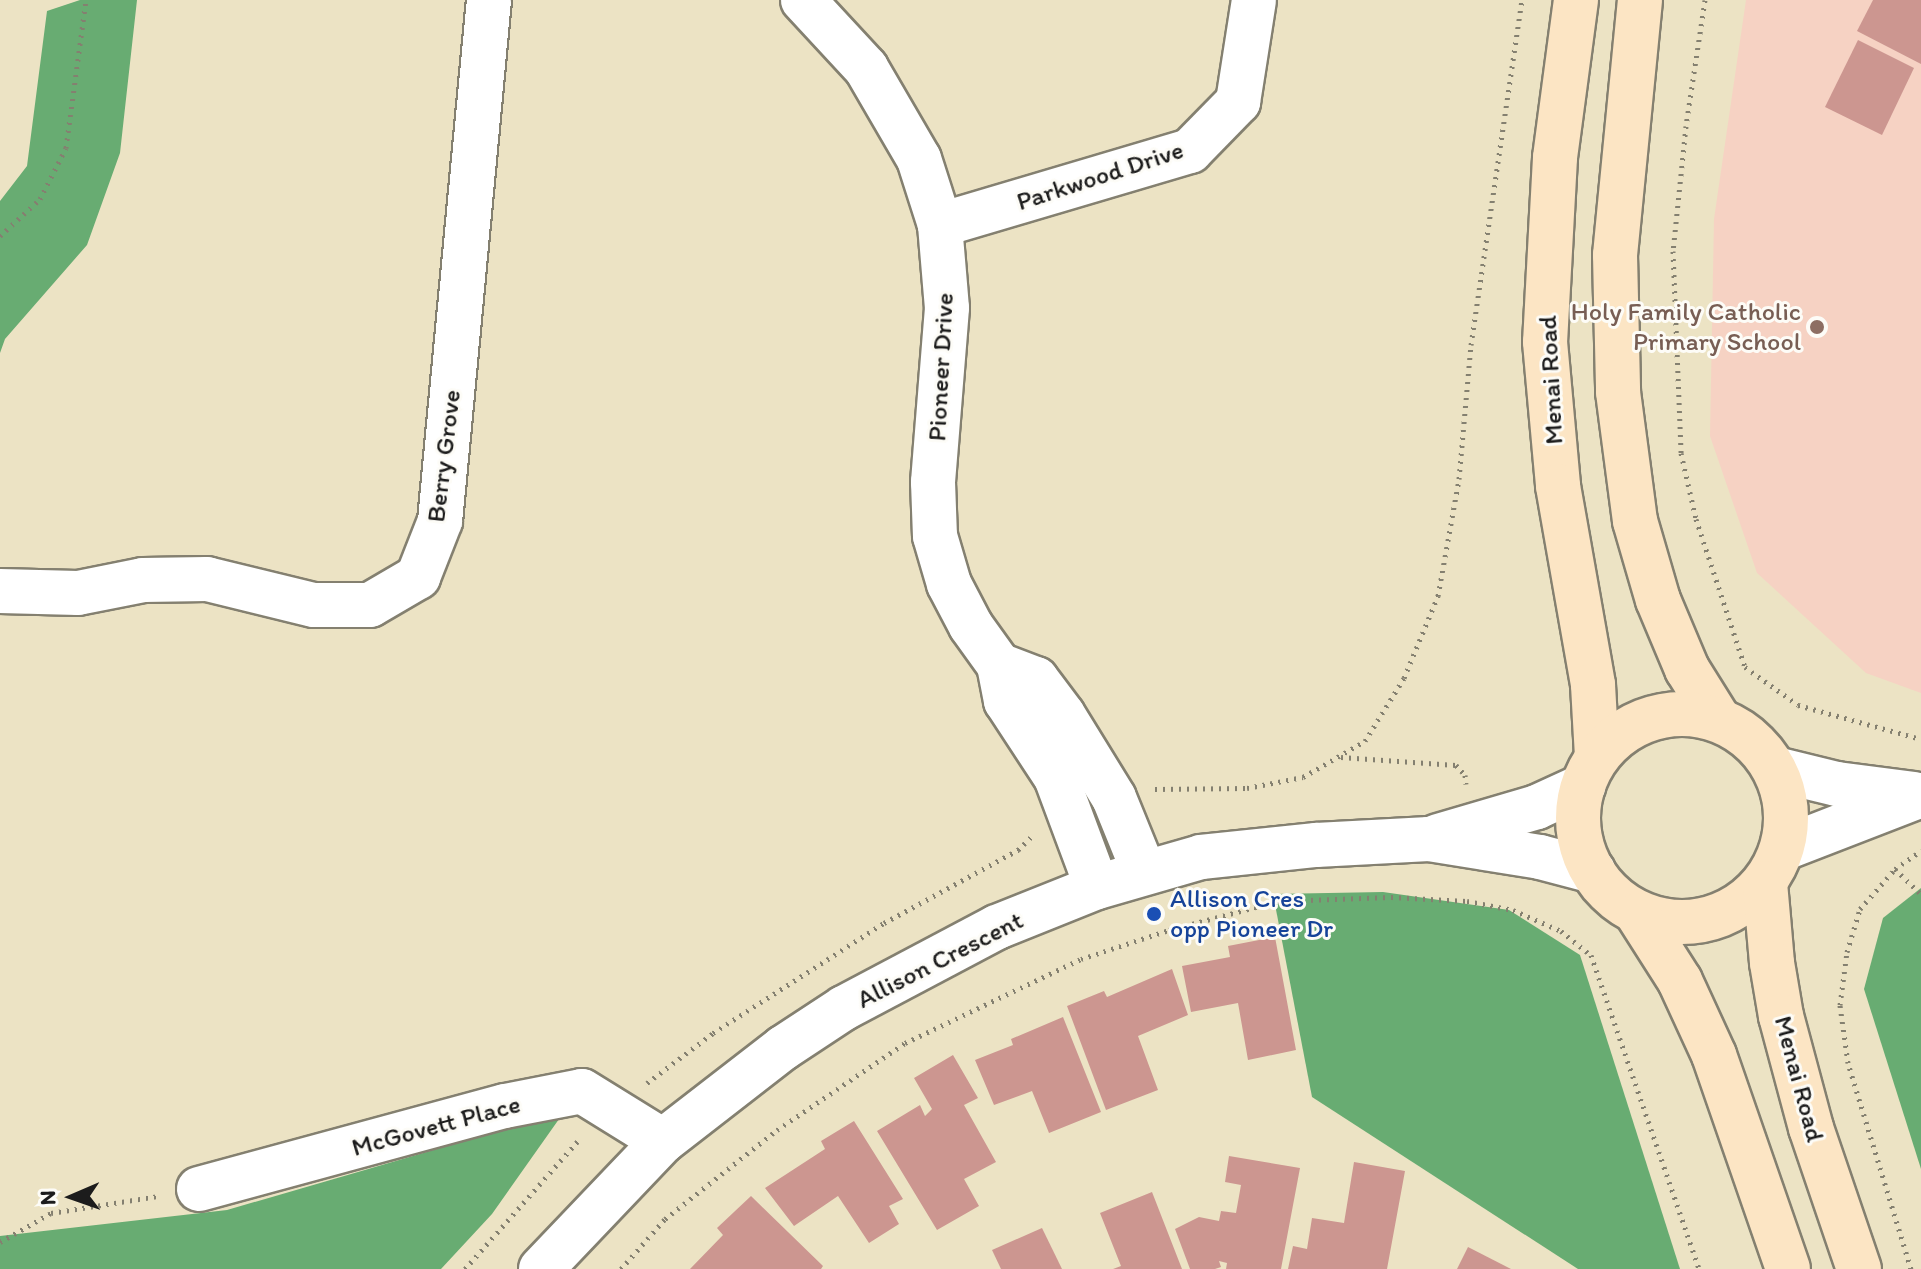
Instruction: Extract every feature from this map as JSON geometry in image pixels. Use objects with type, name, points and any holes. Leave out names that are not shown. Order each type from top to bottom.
[{"type":"main road","name":"Menai Road","points":[[1576,0],[1555,158],[1545,342],[1558,486],[1593,685],[1590,772]]},
{"type":"main road","points":[[1640,0],[1615,255],[1618,392],[1635,521],[1658,600],[1687,669],[1719,720]]},
{"type":"main road","points":[[1638,915],[1695,922],[1729,913],[1758,893],[1774,866],[1786,834],[1785,795],[1775,769],[1750,737],[1719,720],[1687,713],[1650,718],[1621,732],[1590,772],[1577,825],[1585,858],[1605,891],[1638,915],[1680,981],[1714,1055],[1788,1269]]},
{"type":"main road","name":"Menai Road","points":[[1774,866],[1772,963],[1781,1016],[1811,1128],[1859,1269]]},
{"type":"street","name":"Berry Grove","points":[[0,591],[78,593],[143,580],[207,579],[314,605],[370,605],[418,577],[440,521],[489,0]]},
{"type":"street","name":"Pioneer Drive","points":[[803,0],[866,68],[919,159],[940,225],[947,308],[933,482],[935,536],[949,584],[971,626],[999,665],[1006,701],[1056,777],[1097,887]]},
{"type":"street","name":"Parkwood Drive","points":[[940,225],[1190,151],[1238,102],[1254,0]]},
{"type":"street","points":[[999,665],[1036,679],[1063,715],[1114,798],[1144,872]]},
{"type":"street","points":[[1775,769],[1837,784],[1921,795]]},
{"type":"street","points":[[1429,839],[1537,807],[1590,772]]},
{"type":"street","points":[[1774,866],[1921,795]]},
{"type":"street","points":[[1429,839],[1540,857],[1593,871]]},
{"type":"street","name":"Allison Crescent","points":[[541,1269],[663,1141],[721,1093],[844,1008],[997,927],[1097,887],[1201,857],[1429,839]]},
{"type":"street","name":"McGovett Place","points":[[199,1189],[505,1106],[582,1091],[663,1141]]},
{"type":"path","points":[[0,236],[40,199],[66,148],[86,0]]},
{"type":"path","points":[[1153,789],[1247,788],[1303,777],[1365,741],[1404,678],[1438,596],[1459,479],[1471,345],[1522,0]]},
{"type":"path","points":[[1705,0],[1686,126],[1673,251],[1681,453],[1696,519],[1745,667],[1798,705],[1921,739]]},
{"type":"path","points":[[1911,1269],[1848,1063],[1840,1005],[1847,952],[1860,909],[1895,869],[1921,851]]},
{"type":"path","points":[[1895,869],[1921,894]]},
{"type":"path","points":[[621,1269],[665,1219],[777,1130],[905,1043],[1081,959],[1169,930],[1279,901],[1391,897],[1467,901],[1513,910],[1561,931],[1591,955],[1699,1269]]},
{"type":"path","points":[[0,1242],[51,1213],[199,1189]]},
{"type":"shaded area","name":"Holy Family Catholic Primary School","points":[[1746,0],[1921,0],[1921,693],[1866,673],[1757,573],[1710,436],[1714,219]]},
{"type":"green space","points":[[80,0],[137,0],[120,153],[87,245],[5,339],[0,353],[0,201],[27,166],[47,11]]},
{"type":"green space","points":[[1921,888],[1921,1169],[1864,989],[1883,918]]},
{"type":"green space","points":[[1383,892],[1509,910],[1580,955],[1680,1269],[1578,1269],[1312,1097],[1273,894]]},
{"type":"green space","points":[[564,1112],[492,1214],[441,1269],[0,1269],[0,1236],[227,1210]]},
{"type":"building","points":[[1873,0],[1921,0],[1921,64],[1857,31]]},
{"type":"building","points":[[1858,40],[1914,68],[1882,135],[1825,107]]},
{"type":"building","points":[[1275,937],[1296,1050],[1248,1060],[1238,1003],[1191,1012],[1182,966],[1230,957],[1228,946]]},
{"type":"building","points":[[1172,969],[1188,1015],[1138,1036],[1158,1090],[1106,1110],[1067,1006],[1104,991],[1107,997]]},
{"type":"building","points":[[1063,1017],[1101,1112],[1049,1133],[1032,1091],[994,1105],[975,1060],[1013,1045],[1011,1039]]},
{"type":"building","points":[[953,1055],[978,1098],[964,1105],[996,1162],[964,1179],[979,1206],[937,1230],[877,1131],[920,1105],[925,1116],[932,1109],[914,1078]]},
{"type":"building","points":[[854,1121],[903,1199],[889,1206],[899,1224],[869,1243],[838,1196],[794,1226],[765,1188],[825,1149],[821,1141]]},
{"type":"building","points":[[1229,1156],[1300,1168],[1281,1269],[1226,1269],[1227,1263],[1219,1261],[1221,1267],[1215,1269],[1190,1269],[1175,1229],[1199,1217],[1219,1221],[1221,1211],[1236,1213],[1241,1185],[1225,1182]]},
{"type":"building","points":[[1354,1162],[1405,1171],[1387,1269],[1288,1269],[1293,1246],[1307,1249],[1312,1218],[1344,1223]]},
{"type":"building","points":[[1152,1192],[1182,1269],[1113,1269],[1121,1266],[1100,1213]]},
{"type":"building","points":[[751,1196],[823,1266],[821,1269],[690,1269],[723,1235],[717,1228]]},
{"type":"building","points":[[1042,1228],[1062,1269],[1001,1269],[992,1250]]},
{"type":"building","points":[[1468,1247],[1511,1269],[1457,1269]]},
{"type":"place","name":"Holy Family Catholic Primary School","points":[[1817,327]]},
{"type":"place","name":"Allison Cres opp Pioneer Dr","points":[[1154,914]]}]
